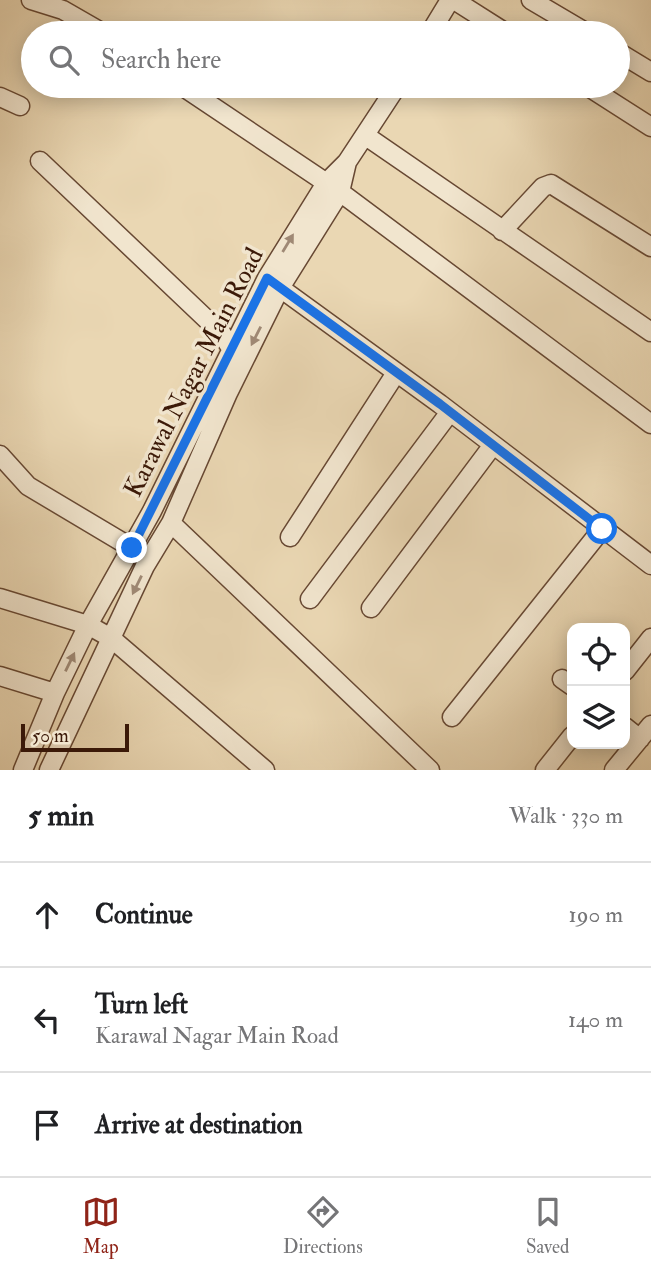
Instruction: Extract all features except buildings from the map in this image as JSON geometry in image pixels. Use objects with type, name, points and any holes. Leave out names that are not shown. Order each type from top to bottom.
[{"type":"street","points":[[31,0],[66,5],[87,21]]},
{"type":"street","points":[[438,21],[452,0],[486,21]]},
{"type":"street","points":[[531,0],[567,21]]},
{"type":"street","points":[[630,59],[651,72]]},
{"type":"street","points":[[0,98],[20,106]]},
{"type":"street","points":[[199,98],[333,188],[651,424]]},
{"type":"street","name":"Karawal Nagar Main Road","points":[[29,767],[55,694],[88,625],[132,548],[232,350],[347,162],[390,98]]},
{"type":"street","points":[[606,98],[651,127]]},
{"type":"street","points":[[366,136],[651,332]]},
{"type":"street","points":[[40,161],[222,334],[232,350]]},
{"type":"street","points":[[502,231],[543,187],[551,184],[651,247]]},
{"type":"street","points":[[273,283],[450,412],[651,565]]},
{"type":"street","name":"Karawal Nagar Main Road","points":[[49,770],[145,566],[171,523],[273,283]]},
{"type":"street","points":[[290,537],[396,373]]},
{"type":"street","points":[[310,598],[450,412]]},
{"type":"street","points":[[371,608],[493,445]]},
{"type":"street","points":[[0,454],[28,486],[132,548]]},
{"type":"street","points":[[171,523],[430,770]]},
{"type":"street","points":[[452,717],[602,529]]},
{"type":"street","points":[[0,598],[88,625],[111,638],[265,770]]},
{"type":"street","points":[[630,664],[651,638]]},
{"type":"street","points":[[0,676],[55,694]]},
{"type":"street","points":[[614,770],[645,732]]},
{"type":"street","points":[[544,770],[567,742]]},
{"type":"route","points":[[132,548],[267,278],[440,404],[602,529]]}]
